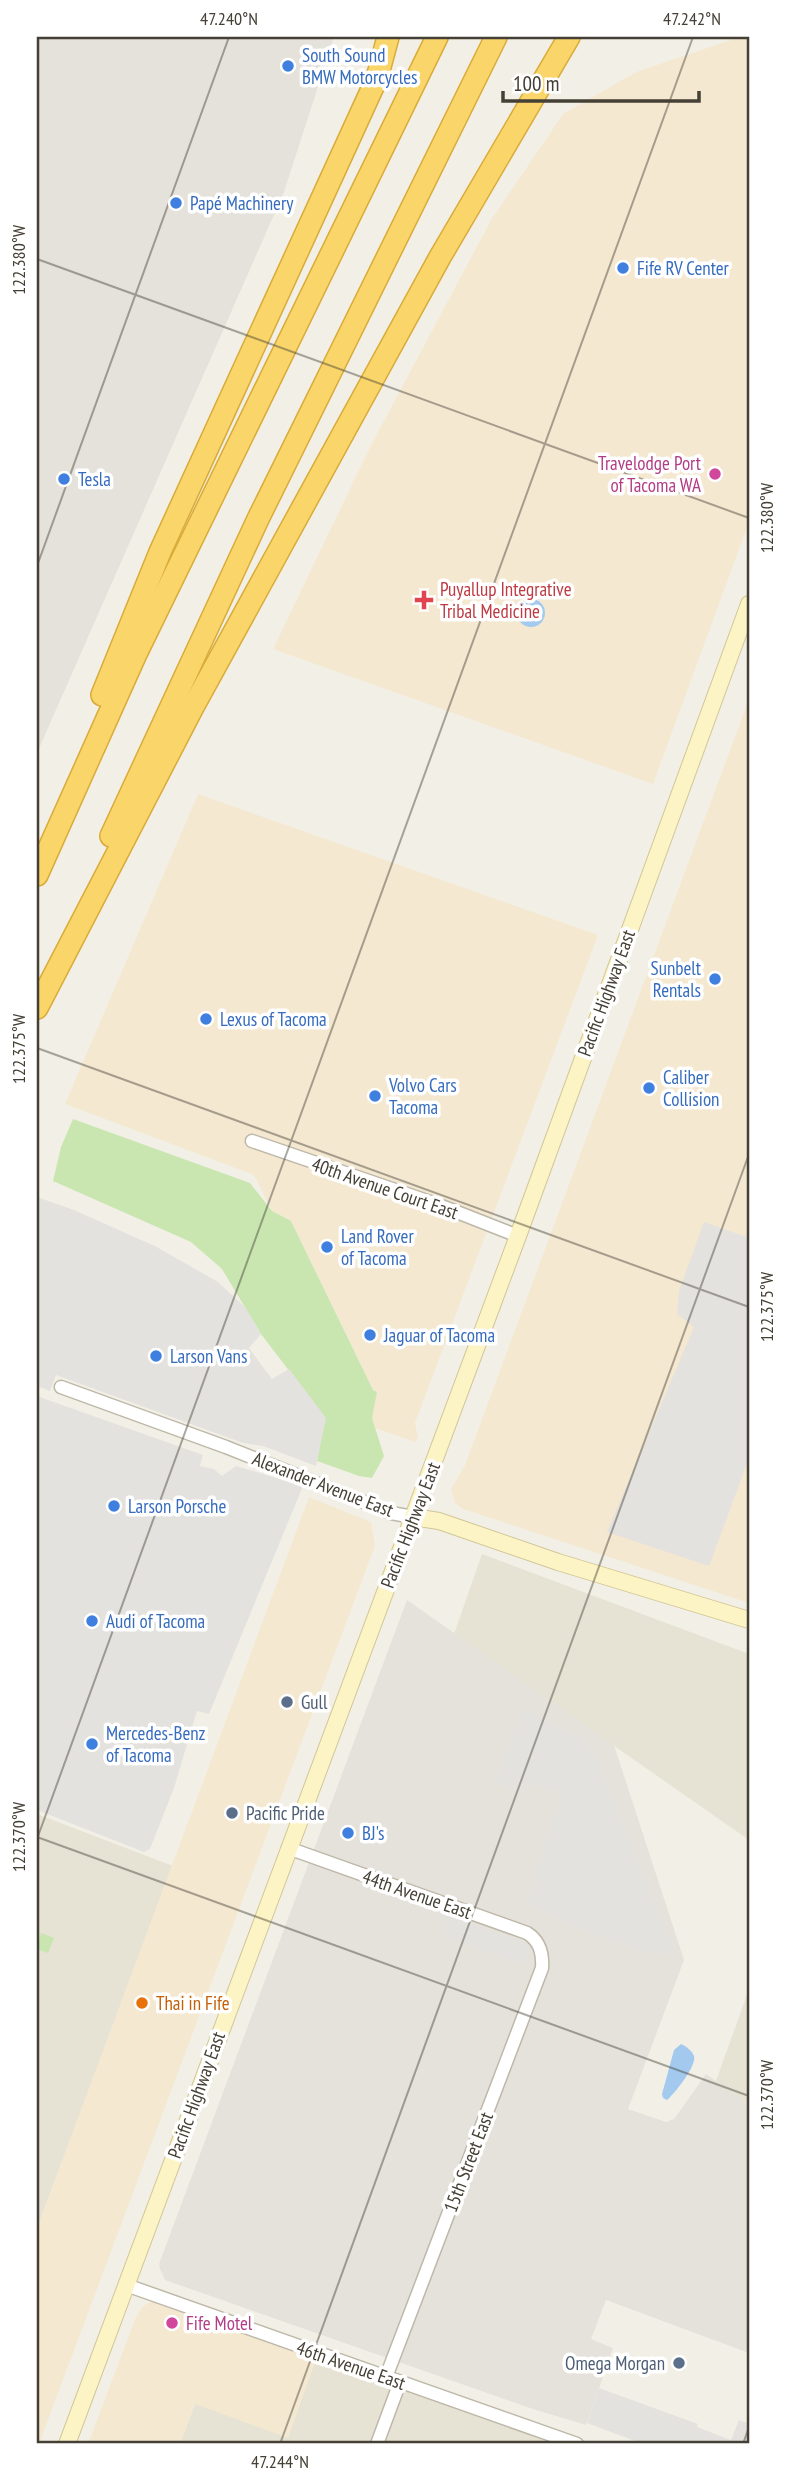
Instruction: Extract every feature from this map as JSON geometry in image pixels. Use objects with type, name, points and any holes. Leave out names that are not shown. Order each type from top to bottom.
[{"type":"highway","points":[[83,768],[103,692],[160,552],[355,130],[377,78],[388,37]]},
{"type":"highway","points":[[37,875],[141,644],[437,37]]},
{"type":"highway","points":[[37,1009],[181,681],[496,37]]},
{"type":"highway","points":[[37,1009],[193,707],[440,257],[569,37]]},
{"type":"main road","name":"Pacific Highway East","points":[[67,2444],[518,1236],[749,604]]},
{"type":"main road","name":"Alexander Avenue East","points":[[413,1517],[439,1521],[558,1562],[749,1620]]},
{"type":"street","name":"40th Avenue Court East","points":[[252,1141],[439,1205],[518,1236]]},
{"type":"street","name":"Alexander Avenue East","points":[[61,1387],[391,1513],[413,1517]]},
{"type":"street","name":"44th Avenue East","points":[[288,1848],[527,1933],[534,1937],[540,1946]]},
{"type":"street","name":"15th Street East","points":[[386,2377],[542,1968],[540,1946]]},
{"type":"street","name":"46th Avenue East","points":[[126,2285],[577,2444]]},
{"type":"street","points":[[377,2444],[400,2382]]},
{"type":"shaded area","points":[[37,37],[334,37],[284,192],[37,753]]},
{"type":"shaded area","points":[[740,37],[749,37],[749,522],[653,784],[273,649],[370,447],[491,220],[563,114],[636,72]]},
{"type":"shaded area","points":[[749,699],[749,1603],[463,1509],[455,1503],[451,1489],[465,1465]]},
{"type":"shaded area","points":[[198,794],[598,935],[415,1423],[418,1437],[415,1442],[366,1425],[377,1392],[373,1390],[291,1221],[272,1211],[254,1175],[65,1104]]},
{"type":"shaded area","points":[[37,1197],[74,1210],[155,1246],[218,1282],[245,1307],[261,1334],[249,1348],[272,1379],[289,1369],[326,1418],[316,1466],[263,1446],[243,1443],[56,1375],[50,1391],[37,1386]]},
{"type":"shaded area","points":[[704,1222],[749,1238],[749,1458],[709,1566],[607,1532],[694,1327],[677,1314],[679,1291]]},
{"type":"shaded area","points":[[37,1396],[203,1455],[200,1466],[214,1469],[222,1476],[236,1466],[303,1486],[209,1714],[197,1711],[174,1788],[150,1849],[144,1852],[37,1810]]},
{"type":"shaded area","points":[[309,1497],[371,1522],[375,1546],[37,2444],[37,2228]]},
{"type":"shaded area","points":[[482,1554],[749,1654],[749,1840],[454,1634]]},
{"type":"shaded area","points":[[407,1600],[614,1745],[684,1960],[628,2109],[666,2122],[674,2119],[706,2074],[749,2105],[749,2353],[606,2300],[591,2339],[613,2348],[586,2425],[533,2409],[165,2280],[160,2269],[159,2264]]},
{"type":"shaded area","points":[[523,1709],[578,1736],[595,1756],[675,1952],[658,1956],[595,1935],[526,1905],[562,1794],[527,1782],[522,1794],[495,1782]]},
{"type":"shaded area","points":[[37,1814],[173,1866],[37,2228]]},
{"type":"shaded area","points":[[446,1914],[530,1946],[524,1965],[443,1936]]},
{"type":"shaded area","points":[[749,1989],[749,2105],[716,2081]]},
{"type":"shaded area","points":[[150,2302],[317,2357],[288,2438],[195,2404],[180,2444],[88,2444],[136,2317],[142,2307]]},
{"type":"shaded area","points":[[317,2357],[554,2444],[180,2444],[195,2404]]},
{"type":"shaded area","points":[[599,2388],[698,2424],[697,2427],[731,2440],[739,2420],[749,2424],[749,2444],[643,2444],[587,2423]]},
{"type":"green space","points":[[73,1119],[250,1183],[272,1211],[291,1221],[373,1390],[377,1392],[372,1418],[384,1456],[372,1478],[317,1461],[325,1418],[261,1334],[222,1269],[191,1242],[53,1181],[61,1147]]},
{"type":"green space","points":[[41,1933],[54,1938],[48,1953],[37,1949]]},
{"type":"water","points":[[531,599],[541,603],[545,613],[541,623],[531,627],[521,623],[517,613],[521,603]]},
{"type":"water","points":[[681,2044],[692,2052],[694,2061],[684,2080],[667,2100],[662,2094],[674,2050]]},
{"type":"place","name":"South Sound BMW Motorcycles","points":[[288,66]]},
{"type":"place","name":"Papé Machinery","points":[[176,203]]},
{"type":"place","name":"Fife RV Center","points":[[623,268]]},
{"type":"place","name":"Travelodge Port of Tacoma WA","points":[[715,474]]},
{"type":"place","name":"Tesla","points":[[64,479]]},
{"type":"place","name":"Puyallup Integrative Tribal Medicine","points":[[424,600]]},
{"type":"place","name":"Sunbelt Rentals","points":[[715,979]]},
{"type":"place","name":"Lexus of Tacoma","points":[[206,1019]]},
{"type":"place","name":"Caliber Collision","points":[[649,1088]]},
{"type":"place","name":"Volvo Cars Tacoma","points":[[375,1096]]},
{"type":"place","name":"Land Rover of Tacoma","points":[[327,1247]]},
{"type":"place","name":"Jaguar of Tacoma","points":[[370,1335]]},
{"type":"place","name":"Larson Vans","points":[[156,1356]]},
{"type":"place","name":"Larson Porsche","points":[[114,1506]]},
{"type":"place","name":"Audi of Tacoma","points":[[92,1621]]},
{"type":"place","name":"Gull","points":[[287,1702]]},
{"type":"place","name":"Mercedes-Benz of Tacoma","points":[[92,1744]]},
{"type":"place","name":"Pacific Pride","points":[[232,1813]]},
{"type":"place","name":"BJ's","points":[[348,1833]]},
{"type":"place","name":"Thai in Fife","points":[[142,2003]]},
{"type":"place","name":"Fife Motel","points":[[172,2323]]},
{"type":"place","name":"Omega Morgan","points":[[679,2363]]}]
